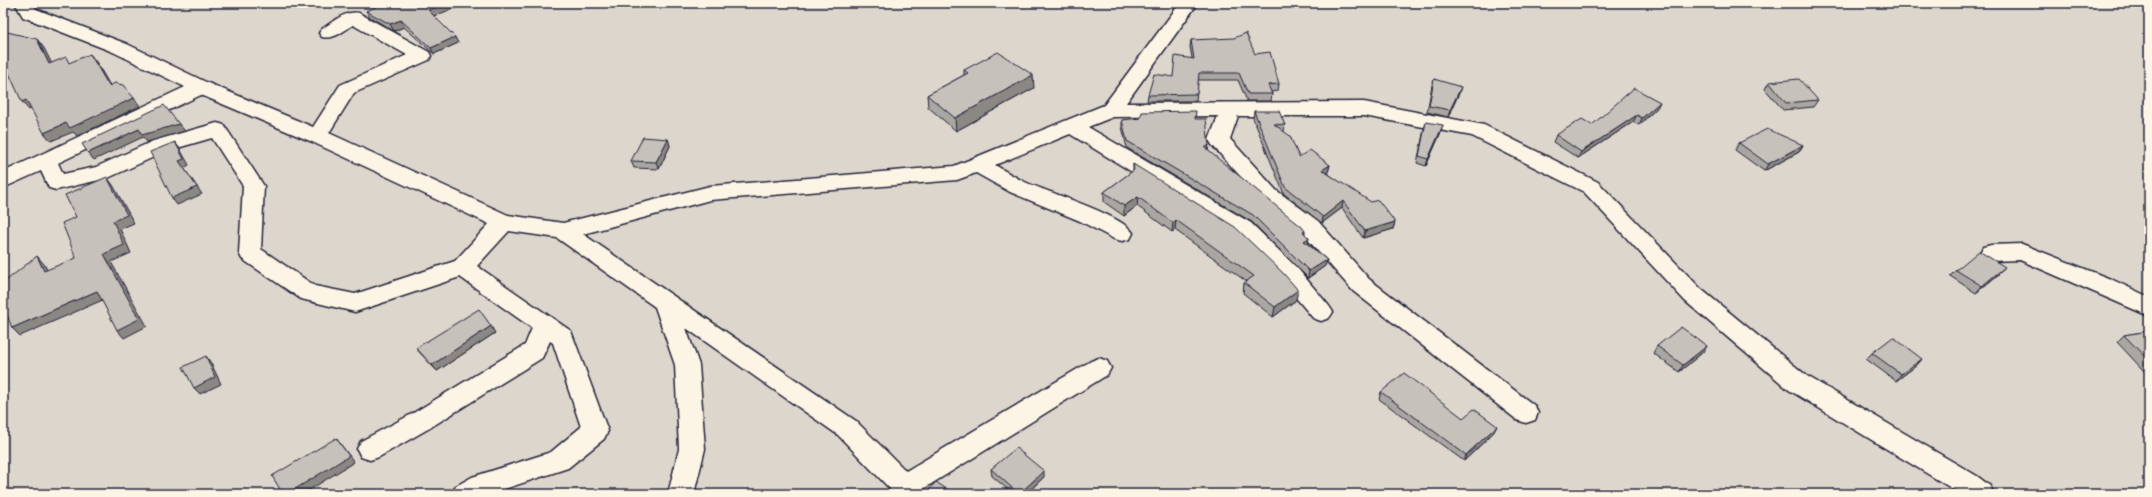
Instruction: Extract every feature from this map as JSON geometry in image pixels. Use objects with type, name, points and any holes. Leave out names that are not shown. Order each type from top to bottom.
[{"type":"street","points":[[24,3],[28,13],[120,48],[201,87],[317,136],[504,222],[563,231],[710,192],[957,173],[1111,110],[1364,108],[1477,130],[1591,187],[1693,295],[1798,383],[1968,484],[1981,494]]},
{"type":"street","points":[[1111,110],[1189,3]]},
{"type":"street","points":[[317,136],[347,89],[422,56],[353,17],[328,33]]},
{"type":"street","points":[[3,181],[201,87]]},
{"type":"street","points":[[1231,109],[1219,140],[1269,195],[1310,226],[1361,284],[1526,413]]},
{"type":"street","points":[[1071,126],[1243,229],[1290,276],[1321,312]]},
{"type":"street","points":[[47,160],[56,183],[101,173],[160,146],[217,130],[254,186],[250,253],[309,293],[355,302],[463,267],[504,222]]},
{"type":"street","points":[[978,165],[1017,187],[1088,216],[1122,233]]},
{"type":"street","points":[[563,231],[846,428],[903,490],[1099,368]]},
{"type":"street","points":[[1991,253],[2022,252],[2060,269],[2105,286],[2134,302],[2149,307]]},
{"type":"street","points":[[463,267],[563,338],[595,431],[559,460],[481,485],[465,494]]},
{"type":"street","points":[[665,302],[687,365],[692,449],[681,494]]},
{"type":"street","points":[[370,449],[419,422],[534,351],[545,326]]},
{"type":"shaded area","points":[[3,3],[2149,3],[2149,494],[3,494]]},
{"type":"building","points":[[385,3],[448,3],[428,10],[455,37],[431,48],[401,20],[390,24],[366,11]]},
{"type":"building","points":[[3,31],[37,39],[49,64],[66,57],[69,63],[90,54],[109,86],[115,83],[123,85],[134,98],[70,128],[66,123],[44,133],[26,100],[22,102],[3,60]]},
{"type":"building","points":[[1246,33],[1255,54],[1270,52],[1279,84],[1268,85],[1272,94],[1248,94],[1239,73],[1199,73],[1197,94],[1148,95],[1154,74],[1173,77],[1175,56],[1194,59],[1191,40],[1234,38]]},
{"type":"building","points":[[998,52],[1033,75],[955,118],[927,95],[968,73],[964,70]]},
{"type":"building","points":[[1434,79],[1461,87],[1450,110],[1429,106]]},
{"type":"building","points":[[1799,79],[1818,100],[1786,103],[1769,82]]},
{"type":"building","points":[[1634,88],[1660,102],[1642,118],[1637,115],[1581,152],[1556,135],[1582,119],[1592,125]]},
{"type":"building","points":[[164,105],[179,124],[142,135],[139,129],[88,153],[82,144]]},
{"type":"building","points":[[1196,111],[1195,119],[1206,119],[1209,145],[1205,148],[1302,227],[1305,231],[1303,232],[1309,238],[1304,241],[1327,260],[1309,271],[1253,215],[1127,141],[1122,120],[1140,118],[1142,112]]},
{"type":"building","points":[[1254,111],[1279,111],[1285,125],[1274,124],[1290,136],[1299,157],[1310,150],[1330,165],[1322,170],[1371,202],[1378,200],[1395,222],[1365,231],[1343,201],[1323,217],[1285,187]]},
{"type":"building","points":[[1426,122],[1443,125],[1428,159],[1419,156]]},
{"type":"building","points":[[1767,129],[1803,145],[1768,164],[1739,143]]},
{"type":"building","points":[[643,137],[668,139],[656,162],[631,161]]},
{"type":"building","points":[[175,142],[184,159],[179,161],[197,187],[172,198],[150,152]]},
{"type":"building","points":[[1133,164],[1235,227],[1283,273],[1298,290],[1275,307],[1244,283],[1254,276],[1176,220],[1173,223],[1138,197],[1124,206],[1104,192],[1134,170]]},
{"type":"building","points":[[107,177],[127,215],[113,221],[124,245],[104,254],[139,319],[117,330],[97,291],[12,328],[3,304],[3,283],[37,256],[44,271],[76,258],[62,223],[76,217],[65,195]]},
{"type":"building","points":[[1979,251],[2005,267],[1982,286],[1956,270]]},
{"type":"building","points":[[479,309],[491,326],[432,365],[416,348]]},
{"type":"building","points":[[1681,327],[1707,346],[1683,365],[1657,346]]},
{"type":"building","points":[[2149,331],[2149,361],[2124,335]]},
{"type":"building","points":[[1893,337],[1922,359],[1901,374],[1872,353]]},
{"type":"building","points":[[206,356],[215,377],[194,388],[183,367]]},
{"type":"building","points":[[1404,373],[1463,418],[1474,409],[1497,426],[1466,455],[1381,392]]},
{"type":"building","points":[[336,438],[349,456],[287,494],[283,494],[272,476]]},
{"type":"building","points":[[1016,448],[1044,471],[1019,494],[991,469]]},
{"type":"building","points":[[936,482],[954,494],[925,494]]}]
